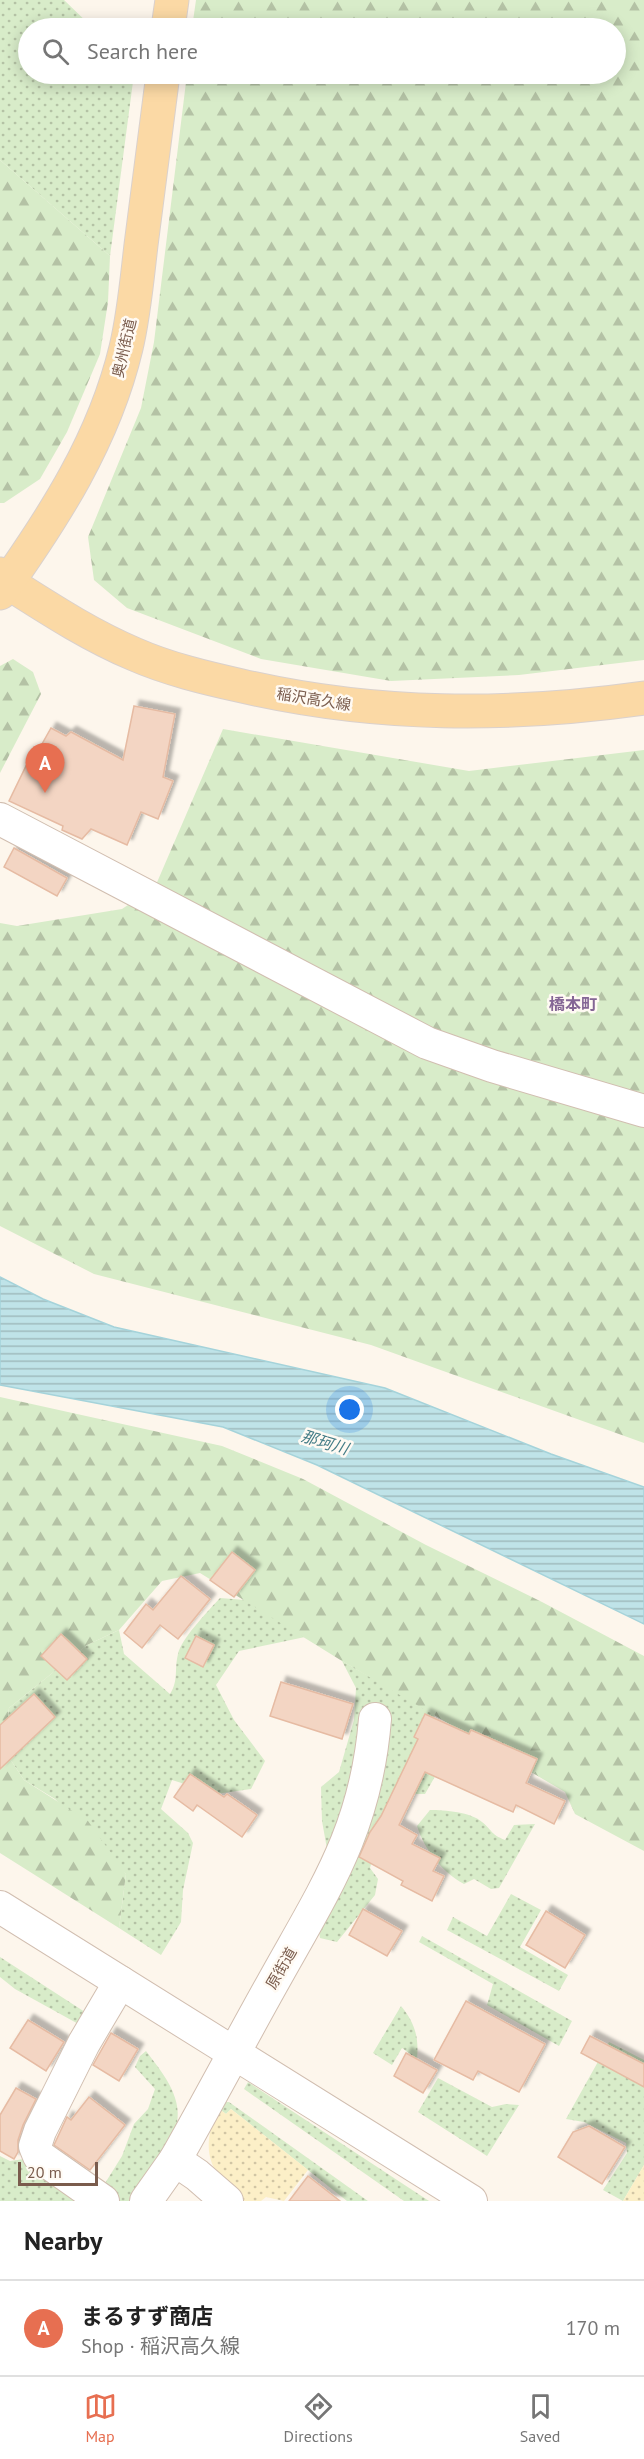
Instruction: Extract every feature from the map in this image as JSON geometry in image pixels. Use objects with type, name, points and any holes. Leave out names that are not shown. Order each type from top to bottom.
[{"type":"main road","points":[[169,18],[172,0]]},
{"type":"main road","name":"奥州街道","points":[[2,583],[65,497],[93,443],[126,348],[162,84]]},
{"type":"main road","name":"稲沢高久線","points":[[2,583],[135,655],[203,678],[292,698],[393,710],[477,711],[571,708],[644,698]]},
{"type":"street","points":[[0,819],[427,1043],[492,1066],[644,1111]]},
{"type":"street","name":"原街道","points":[[147,2201],[175,2160],[333,1876],[354,1826],[372,1754],[375,1719]]},
{"type":"street","points":[[0,1907],[471,2201]]},
{"type":"street","points":[[103,2201],[39,2156],[35,2146],[84,2043],[120,1982]]},
{"type":"street","points":[[175,2160],[197,2175],[227,2201]]},
{"type":"green space","points":[[0,0],[64,0],[83,18],[18,18],[18,84],[133,84],[110,256],[0,160]]},
{"type":"green space","points":[[196,0],[644,0],[644,660],[519,675],[391,681],[261,659],[127,608],[94,580],[88,537],[141,408],[154,342],[186,84],[626,84],[626,18],[193,18]]},
{"type":"green space","points":[[0,160],[110,256],[108,302],[100,354],[67,432],[40,479],[4,503],[0,503]]},
{"type":"green space","points":[[13,659],[33,672],[41,694],[0,773],[0,666]]},
{"type":"green space","points":[[223,729],[469,771],[644,750],[644,1443],[371,1345],[94,1274],[0,1226],[0,923],[17,926],[122,909],[155,887]]},
{"type":"green space","points":[[0,1397],[222,1446],[303,1479],[426,1545],[542,1602],[644,1656],[644,1851],[575,1814],[565,1792],[342,1661],[200,1573],[162,1581],[119,1630],[87,1645],[9,1708],[4,1750],[24,1780],[88,1821],[126,1874],[119,1928],[0,1853]]},
{"type":"green space","points":[[220,1598],[245,1600],[305,1637],[239,1651],[216,1685],[234,1720],[265,1761],[251,1789],[216,1794],[172,1780],[161,1809],[188,1833],[193,1843],[183,1890],[181,1922],[161,1955],[119,1928],[126,1874],[55,1799],[24,1780],[4,1750],[9,1708],[87,1645],[119,1630],[124,1654],[170,1694],[180,1648],[196,1625]]},
{"type":"green space","points":[[342,1661],[434,1713],[437,1773],[425,1794],[397,1794],[387,1807],[370,1868],[378,1879],[375,1895],[337,1942],[320,1938],[317,1917],[327,1849],[322,1821],[321,1787],[339,1772],[354,1720],[356,1688]]},
{"type":"green space","points":[[430,1810],[450,1811],[471,1816],[505,1840],[514,1825],[535,1824],[499,1888],[491,1889],[474,1879],[464,1884],[449,1874],[435,1860],[417,1826]]},
{"type":"green space","points":[[511,1894],[541,1910],[520,1947],[568,1975],[559,1991],[447,1930],[453,1917],[487,1936]]},
{"type":"green space","points":[[422,1936],[572,2021],[559,2046],[487,2005],[493,1984],[419,1942]]},
{"type":"green space","points":[[0,1957],[88,2014],[82,2026],[15,1989],[0,1977]]},
{"type":"green space","points":[[401,2006],[410,2018],[415,2031],[417,2059],[402,2048],[392,2065],[373,2053]]},
{"type":"green space","points":[[609,2042],[644,2060],[644,2064],[618,2051],[609,2068],[644,2087],[644,2165],[623,2201],[603,2190],[627,2153],[626,2143],[584,2122],[566,2119]]},
{"type":"green space","points":[[146,2051],[164,2075],[173,2093],[178,2113],[177,2123],[165,2149],[134,2201],[118,2201],[102,2188],[122,2156],[134,2124],[148,2109],[155,2089],[135,2067],[140,2056]]},
{"type":"green space","points":[[438,2078],[492,2107],[506,2104],[519,2105],[487,2156],[418,2112]]},
{"type":"green space","points":[[248,2082],[429,2201],[404,2201],[244,2089]]},
{"type":"green space","points":[[222,2102],[229,2102],[368,2201],[347,2201],[231,2109],[226,2114],[218,2108]]},
{"type":"green space","points":[[0,2156],[10,2161],[24,2159],[91,2201],[0,2201]]},
{"type":"sand","points":[[218,2108],[226,2114],[231,2109],[308,2170],[284,2201],[266,2197],[261,2201],[243,2201],[222,2180],[215,2170],[209,2148],[209,2136]]},
{"type":"sand","points":[[644,2165],[644,2201],[623,2201]]},
{"type":"water","name":"那珂川","points":[[0,1277],[43,1299],[114,1327],[385,1388],[551,1454],[644,1487],[644,1624],[317,1465],[223,1427],[0,1385]]},
{"type":"building","points":[[134,706],[175,714],[163,777],[173,781],[158,819],[141,812],[127,845],[91,829],[82,839],[62,830],[63,826],[9,801],[26,766],[29,767],[51,728],[66,736],[71,732],[123,760]]},
{"type":"building","points":[[14,848],[67,878],[57,896],[4,867]]},
{"type":"building","points":[[232,1552],[255,1570],[234,1597],[210,1580]]},
{"type":"building","points":[[181,1576],[210,1599],[178,1639],[160,1625],[142,1648],[124,1633],[146,1604],[153,1610]]},
{"type":"building","points":[[61,1634],[87,1659],[67,1680],[41,1656]]},
{"type":"building","points":[[196,1636],[214,1645],[203,1667],[185,1658]]},
{"type":"building","points":[[281,1682],[353,1704],[342,1739],[270,1716]]},
{"type":"building","points":[[34,1694],[55,1717],[0,1769],[0,1725]]},
{"type":"building","points":[[425,1714],[469,1734],[471,1730],[537,1759],[526,1783],[565,1801],[554,1824],[516,1805],[513,1812],[425,1772],[399,1825],[417,1835],[412,1844],[440,1858],[433,1871],[444,1876],[432,1901],[401,1885],[403,1881],[359,1857],[418,1739],[414,1737]]},
{"type":"building","points":[[190,1774],[224,1797],[227,1794],[257,1815],[242,1837],[197,1805],[193,1811],[174,1797]]},
{"type":"building","points":[[363,1909],[402,1931],[387,1956],[349,1935]]},
{"type":"building","points":[[546,1911],[585,1935],[565,1968],[526,1945]]},
{"type":"building","points":[[466,2001],[545,2044],[519,2092],[478,2071],[473,2080],[434,2060]]},
{"type":"building","points":[[28,2020],[64,2042],[46,2071],[10,2048]]},
{"type":"building","points":[[111,2033],[138,2049],[119,2081],[93,2065]]},
{"type":"building","points":[[590,2036],[644,2064],[644,2087],[581,2053]]},
{"type":"building","points":[[406,2053],[437,2070],[423,2093],[394,2076]]},
{"type":"building","points":[[16,2088],[36,2099],[23,2125],[18,2140],[18,2152],[14,2159],[0,2151],[0,2115]]},
{"type":"building","points":[[89,2097],[125,2125],[90,2170],[54,2145],[67,2117],[71,2120]]},
{"type":"building","points":[[589,2126],[625,2147],[602,2184],[558,2157],[573,2132]]},
{"type":"building","points":[[308,2176],[340,2201],[289,2201]]},
{"type":"place","name":"まるすず商店","points":[[45,793]]},
{"type":"district","name":"橋本町","points":[[573,1004]]}]
